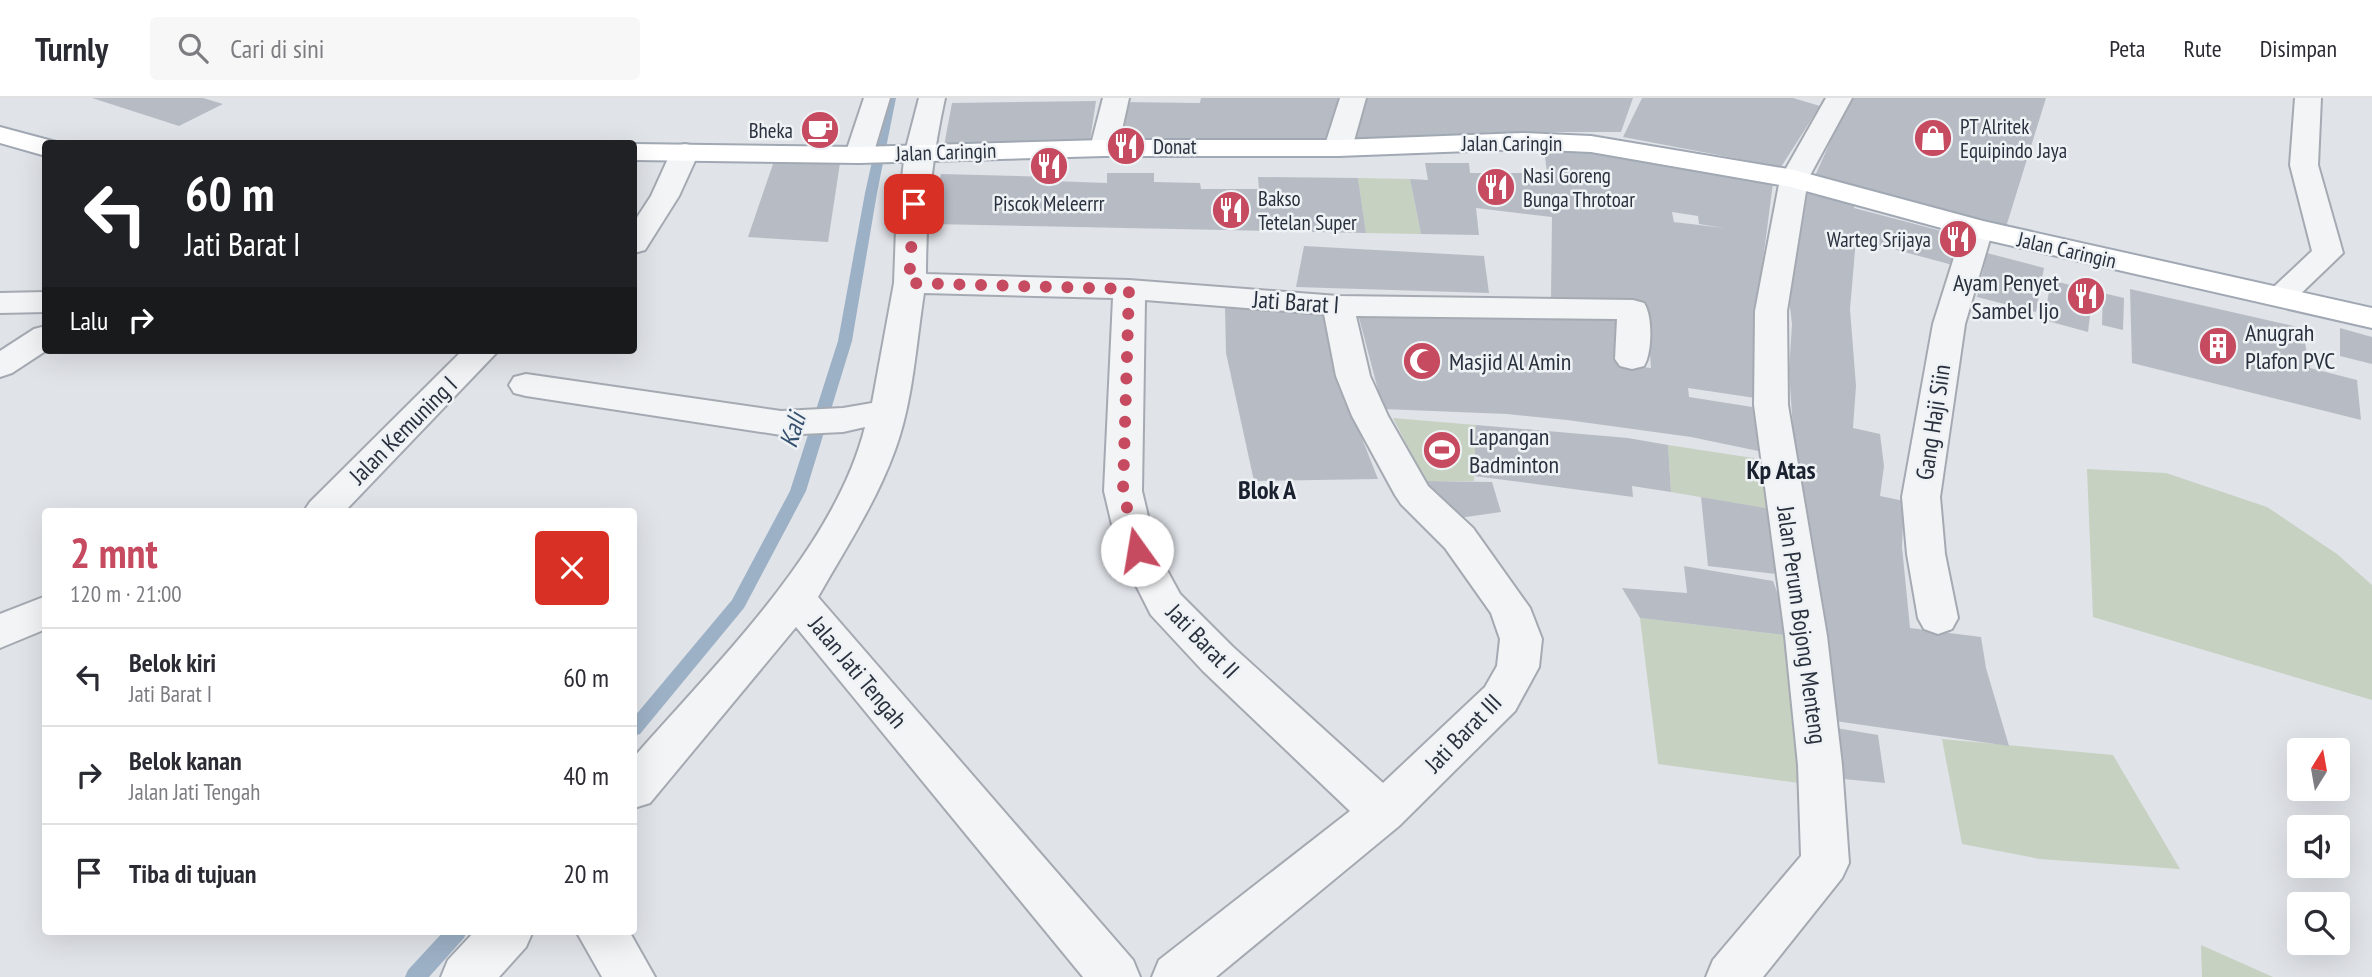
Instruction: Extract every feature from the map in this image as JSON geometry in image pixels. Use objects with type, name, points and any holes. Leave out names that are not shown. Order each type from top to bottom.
[{"type":"main road","points":[[0,135],[42,147]]},
{"type":"main road","name":"Jalan Caringin","points":[[637,152],[864,155],[1104,148],[1338,148],[1523,141],[1591,144],[1794,179],[1978,229],[2365,313]]},
{"type":"street","points":[[864,155],[877,98]]},
{"type":"street","name":"Jalan Jati Tengah","points":[[932,98],[914,153],[909,283],[878,448],[858,497],[796,600],[1115,977]]},
{"type":"street","points":[[1104,148],[1116,98]]},
{"type":"street","points":[[1338,148],[1353,98]]},
{"type":"street","name":"Jalan Perum Bojong Menteng","points":[[1731,977],[1825,863],[1820,765],[1806,636],[1770,405],[1770,311],[1794,179],[1839,98]]},
{"type":"street","points":[[2280,296],[2328,253],[2304,165],[2308,98]]},
{"type":"street","points":[[637,239],[665,196],[685,152]]},
{"type":"street","name":"Gang Haji Siin","points":[[1938,618],[1926,554],[1922,497],[1949,324],[1978,229]]},
{"type":"street","name":"Jati Barat I","points":[[909,283],[1129,289],[1338,306],[1633,310],[1632,359]]},
{"type":"street","name":"Jati Barat II","points":[[1129,289],[1123,491],[1137,550],[1165,604],[1218,659],[1383,813]]},
{"type":"street","points":[[0,303],[42,302]]},
{"type":"street","name":"Jati Barat III","points":[[1177,977],[1383,813],[1500,699],[1518,667],[1521,639],[1510,608],[1459,538],[1414,495],[1370,416],[1353,376],[1338,306]]},
{"type":"street","points":[[0,366],[42,339]]},
{"type":"street","name":"Jalan Kemuning I","points":[[326,508],[478,354]]},
{"type":"street","points":[[526,385],[781,423],[843,420],[887,411]]},
{"type":"street","points":[[637,786],[796,600]]},
{"type":"street","points":[[0,632],[42,613]]},
{"type":"street","points":[[466,977],[504,935]]},
{"type":"street","points":[[604,935],[630,977]]},
{"type":"green space","points":[[1358,178],[1410,179],[1421,234],[1366,233]]},
{"type":"green space","name":"Lapangan Badminton","points":[[1393,418],[1476,425],[1474,481],[1425,481]]},
{"type":"green space","points":[[1668,445],[1779,462],[1787,512],[1671,492]]},
{"type":"green space","points":[[2087,469],[2166,473],[2267,507],[2337,554],[2372,585],[2372,700],[2093,617]]},
{"type":"green space","points":[[1640,618],[1793,636],[1814,785],[1658,764]]},
{"type":"green space","points":[[1942,739],[2113,755],[2180,869],[2040,859],[1962,844]]},
{"type":"green space","points":[[2201,945],[2273,977],[2202,977]]},
{"type":"building","points":[[92,98],[203,98],[223,104],[179,126]]},
{"type":"building","points":[[1201,98],[1347,98],[1332,139],[1117,142],[1121,102],[1200,103]]},
{"type":"building","points":[[1359,98],[1633,98],[1621,132],[1500,132],[1346,141]]},
{"type":"building","points":[[1642,98],[1793,98],[1820,106],[1781,167],[1623,137]]},
{"type":"building","name":"PT Alritek Equipindo Jaya","points":[[1850,98],[2046,98],[2006,227],[1814,178]]},
{"type":"building","points":[[1096,101],[1089,147],[944,146],[952,103]]},
{"type":"building","points":[[1544,149],[1611,154],[1773,183],[1755,322],[1762,399],[1688,388],[1689,397],[1765,409],[1768,453],[1691,437],[1567,420],[1507,414],[1383,409],[1357,310],[1628,313],[1623,365],[1651,368],[1647,307],[1551,298],[1552,217],[1476,208],[1479,235],[1421,234],[1410,179],[1428,180],[1425,163],[1469,163],[1470,173],[1547,173]],"holes":[[[1672,212],[1698,216],[1699,224],[1724,228],[1674,222]]]},
{"type":"building","points":[[840,163],[828,242],[748,237],[773,164]]},
{"type":"building","points":[[1107,173],[1154,173],[1154,182],[1200,183],[1201,189],[1259,189],[1258,177],[1358,178],[1366,233],[931,224],[941,174],[1053,177],[1053,181],[1107,183]]},
{"type":"building","points":[[1800,191],[1854,203],[1854,208],[1968,238],[1960,267],[1856,239],[1850,309],[1856,386],[1853,428],[1880,434],[1884,466],[1880,496],[1904,501],[1902,547],[1910,628],[1981,637],[1986,668],[2009,746],[1835,721],[1794,444],[1789,371],[1792,324],[1789,299]]},
{"type":"building","points":[[1304,246],[1484,256],[1489,293],[1296,287]]},
{"type":"building","points":[[1987,253],[2044,268],[2036,312],[1977,297]]},
{"type":"building","points":[[2051,280],[2093,291],[2088,332],[2044,320]]},
{"type":"building","name":"Anugrah Plafon PVC","points":[[2130,289],[2302,328],[2310,368],[2357,380],[2361,420],[2132,363]]},
{"type":"building","points":[[2103,293],[2124,298],[2123,330],[2102,325]]},
{"type":"building","points":[[1225,306],[1323,311],[1330,352],[1339,380],[1378,479],[1254,481],[1226,353]]},
{"type":"building","points":[[2340,328],[2372,337],[2372,364],[2340,356]]},
{"type":"building","points":[[1476,425],[1628,438],[1668,445],[1671,492],[1632,486],[1633,497],[1474,476]]},
{"type":"building","points":[[1425,481],[1492,482],[1501,512],[1452,519]]},
{"type":"building","points":[[1701,497],[1777,510],[1785,575],[1708,566]]},
{"type":"building","points":[[1684,566],[1773,581],[1793,636],[1640,618],[1622,588],[1687,593]]},
{"type":"building","points":[[1824,726],[1878,735],[1885,783],[1833,778]]},
{"type":"waterway","name":"Kali","points":[[637,725],[738,604],[798,491],[845,341],[891,98]]},
{"type":"waterway","name":"Kali","points":[[415,977],[453,935]]},
{"type":"place","name":"Bheka","points":[[820,130]]},
{"type":"place","name":"PT Alritek Equipindo Jaya","points":[[1933,138]]},
{"type":"place","name":"Donat","points":[[1126,146]]},
{"type":"place","name":"Piscok Meleerrr","points":[[1049,166]]},
{"type":"place","name":"Nasi Goreng Bunga Throtoar","points":[[1496,187]]},
{"type":"place","name":"Bakso Tetelan Super","points":[[1231,210]]},
{"type":"place","name":"Warteg Srijaya","points":[[1958,239]]},
{"type":"place","name":"Ayam Penyet Sambel Ijo","points":[[2086,296]]},
{"type":"place","name":"Anugrah Plafon PVC","points":[[2218,346]]},
{"type":"place","name":"Masjid Al Amin","points":[[1422,361]]},
{"type":"place","name":"Lapangan Badminton","points":[[1442,450]]},
{"type":"district","name":"Kp Atas","points":[[1781,469]]},
{"type":"district","name":"Blok A","points":[[1267,489]]},
{"type":"route","points":[[914,204],[909,283],[1129,289],[1123,491],[1137,550]]}]
